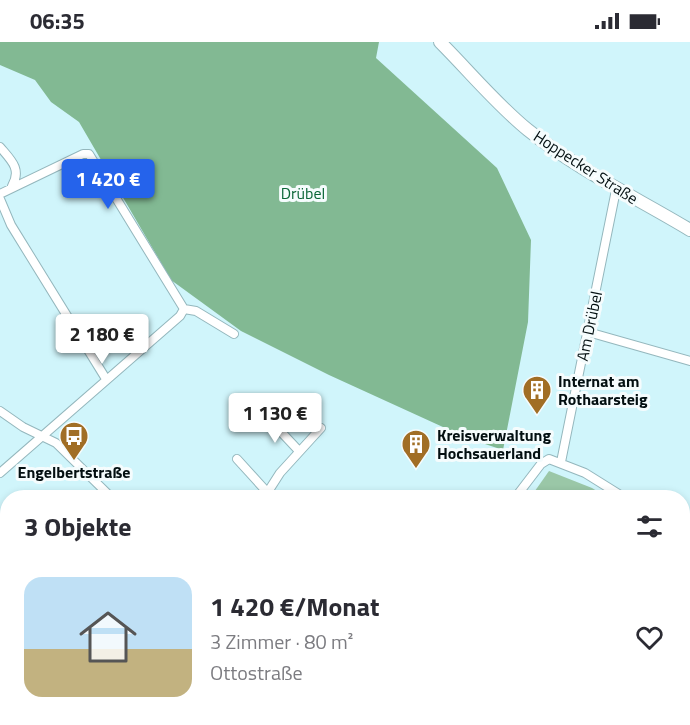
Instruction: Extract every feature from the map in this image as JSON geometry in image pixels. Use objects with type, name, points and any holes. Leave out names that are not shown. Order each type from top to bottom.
[{"type":"street","name":"Hoppecker Straße","points":[[440,42],[525,128],[616,190],[690,230]]},
{"type":"street","points":[[0,147],[16,168],[17,176],[12,187]]},
{"type":"street","points":[[0,194],[83,154],[89,154],[184,309],[196,311],[234,334]]},
{"type":"street","name":"Am Drübel","points":[[561,462],[616,190]]},
{"type":"street","points":[[0,198],[11,225],[106,379]]},
{"type":"street","points":[[0,473],[180,316],[184,309]]},
{"type":"street","points":[[588,332],[690,361]]},
{"type":"street","points":[[0,411],[23,427],[44,435],[56,443],[104,490]]},
{"type":"street","points":[[269,419],[300,451]]},
{"type":"street","points":[[269,490],[321,428]]},
{"type":"street","points":[[237,459],[261,490]]},
{"type":"street","points":[[522,490],[546,460],[561,462],[612,490]]},
{"type":"green space","name":"Drübel","points":[[0,42],[379,42],[376,58],[497,168],[531,240],[528,322],[503,450],[467,438],[329,375],[241,331],[171,280],[79,122],[51,102],[35,80],[0,65]]},
{"type":"green space","points":[[549,471],[595,490],[536,490]]},
{"type":"place","name":"Internat am Rothaarsteig","points":[[537,416]]},
{"type":"place","name":"Engelbertstraße","points":[[74,462]]},
{"type":"place","name":"Kreisverwaltung Hochsauerland","points":[[416,470]]}]
